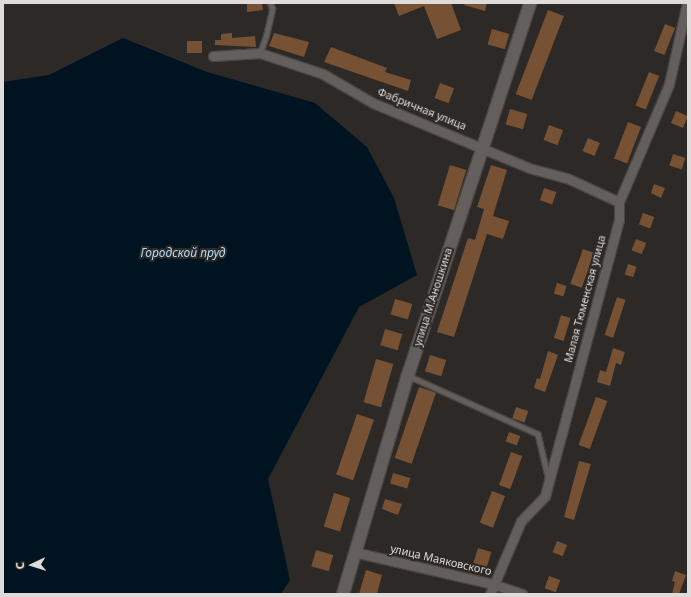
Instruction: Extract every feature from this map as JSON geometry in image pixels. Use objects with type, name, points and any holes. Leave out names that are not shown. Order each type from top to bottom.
[{"type":"street","name":"улица М.Аношкина","points":[[343,594],[354,552],[408,375],[481,146],[530,3]]},
{"type":"street","name":"Малая Тюменская улица","points":[[490,594],[521,521],[545,496],[619,220],[619,202],[669,84],[687,3]]},
{"type":"street","name":"Фабричная улица","points":[[213,56],[260,53],[323,74],[373,103],[481,146],[529,168],[567,178],[619,202]]},
{"type":"street","name":"улица Маяковского","points":[[354,552],[493,584],[522,594]]},
{"type":"lane","points":[[260,53],[266,36],[270,3]]},
{"type":"lane","points":[[408,375],[538,434],[549,480]]},
{"type":"water","name":"Городской пруд","points":[[123,38],[207,72],[315,103],[367,147],[394,198],[417,275],[359,307],[268,479],[290,580],[281,594],[3,594],[3,82],[49,75]]},
{"type":"building","points":[[247,3],[262,3],[263,10],[247,12]]},
{"type":"building","points":[[394,3],[451,3],[461,30],[437,39],[424,6],[399,16]]},
{"type":"building","points":[[465,3],[487,3],[485,11],[464,5]]},
{"type":"building","points":[[548,10],[564,16],[532,100],[516,94]]},
{"type":"building","points":[[665,24],[675,28],[664,55],[654,51]]},
{"type":"building","points":[[492,29],[509,34],[505,49],[488,44]]},
{"type":"building","points":[[232,33],[232,38],[255,36],[256,47],[215,45],[215,40],[221,40],[221,34]]},
{"type":"building","points":[[274,33],[309,42],[304,57],[269,46]]},
{"type":"building","points":[[187,41],[202,41],[202,53],[187,53]]},
{"type":"building","points":[[331,47],[387,68],[385,72],[411,80],[408,91],[324,62]]},
{"type":"building","points":[[649,72],[659,76],[646,109],[636,105]]},
{"type":"building","points":[[440,83],[454,88],[449,103],[435,98]]},
{"type":"building","points":[[510,109],[527,114],[523,129],[506,124]]},
{"type":"building","points":[[676,111],[688,116],[683,128],[671,123]]},
{"type":"building","points":[[628,122],[641,127],[627,163],[614,158]]},
{"type":"building","points":[[549,125],[563,130],[558,145],[544,140]]},
{"type":"building","points":[[588,138],[600,143],[594,156],[583,151]]},
{"type":"building","points":[[673,154],[685,158],[682,169],[669,165]]},
{"type":"building","points":[[450,165],[466,170],[454,210],[438,205]]},
{"type":"building","points":[[491,165],[507,170],[493,216],[509,221],[503,239],[487,234],[454,337],[437,332],[468,238],[475,240],[484,209],[477,207]]},
{"type":"building","points":[[654,184],[665,188],[661,198],[651,193]]},
{"type":"building","points":[[544,188],[556,192],[552,204],[540,200]]},
{"type":"building","points":[[643,213],[654,217],[650,228],[639,224]]},
{"type":"building","points":[[636,239],[646,243],[642,254],[632,250]]},
{"type":"building","points":[[583,249],[594,253],[582,288],[570,284]]},
{"type":"building","points":[[628,264],[637,267],[633,277],[625,274]]},
{"type":"building","points":[[557,283],[567,286],[563,296],[554,294]]},
{"type":"building","points":[[617,297],[626,300],[613,338],[605,335]]},
{"type":"building","points":[[395,299],[412,304],[408,319],[391,314]]},
{"type":"building","points":[[561,315],[571,318],[564,341],[554,338]]},
{"type":"building","points":[[385,329],[402,334],[398,350],[380,345]]},
{"type":"building","points":[[613,348],[625,352],[621,365],[616,363],[610,386],[597,382],[600,370],[606,372]]},
{"type":"building","points":[[548,351],[558,355],[545,392],[534,388],[537,378],[540,379]]},
{"type":"building","points":[[430,355],[446,360],[441,376],[425,371]]},
{"type":"building","points":[[376,359],[393,364],[381,407],[364,402]]},
{"type":"building","points":[[419,387],[436,393],[412,464],[395,458]]},
{"type":"building","points":[[596,397],[607,401],[590,449],[579,445]]},
{"type":"building","points":[[516,407],[528,411],[525,422],[512,418]]},
{"type":"building","points":[[357,414],[374,420],[353,480],[336,475]]},
{"type":"building","points":[[509,432],[520,436],[517,446],[506,441]]},
{"type":"building","points":[[511,452],[522,456],[510,489],[499,485]]},
{"type":"building","points":[[579,461],[591,464],[574,520],[564,517]]},
{"type":"building","points":[[393,473],[410,478],[407,489],[390,484]]},
{"type":"building","points":[[492,491],[505,496],[493,528],[480,523]]},
{"type":"building","points":[[334,493],[350,498],[340,531],[324,526]]},
{"type":"building","points":[[385,499],[402,504],[398,515],[382,509]]},
{"type":"building","points":[[557,541],[567,545],[563,556],[553,552]]},
{"type":"building","points":[[478,548],[491,552],[487,567],[473,563]]},
{"type":"building","points":[[316,550],[333,555],[329,571],[311,566]]},
{"type":"building","points":[[366,570],[382,575],[377,594],[359,594]]},
{"type":"building","points":[[675,571],[686,575],[679,594],[672,594],[675,582],[672,581]]},
{"type":"building","points":[[549,576],[560,580],[556,592],[545,588]]}]
